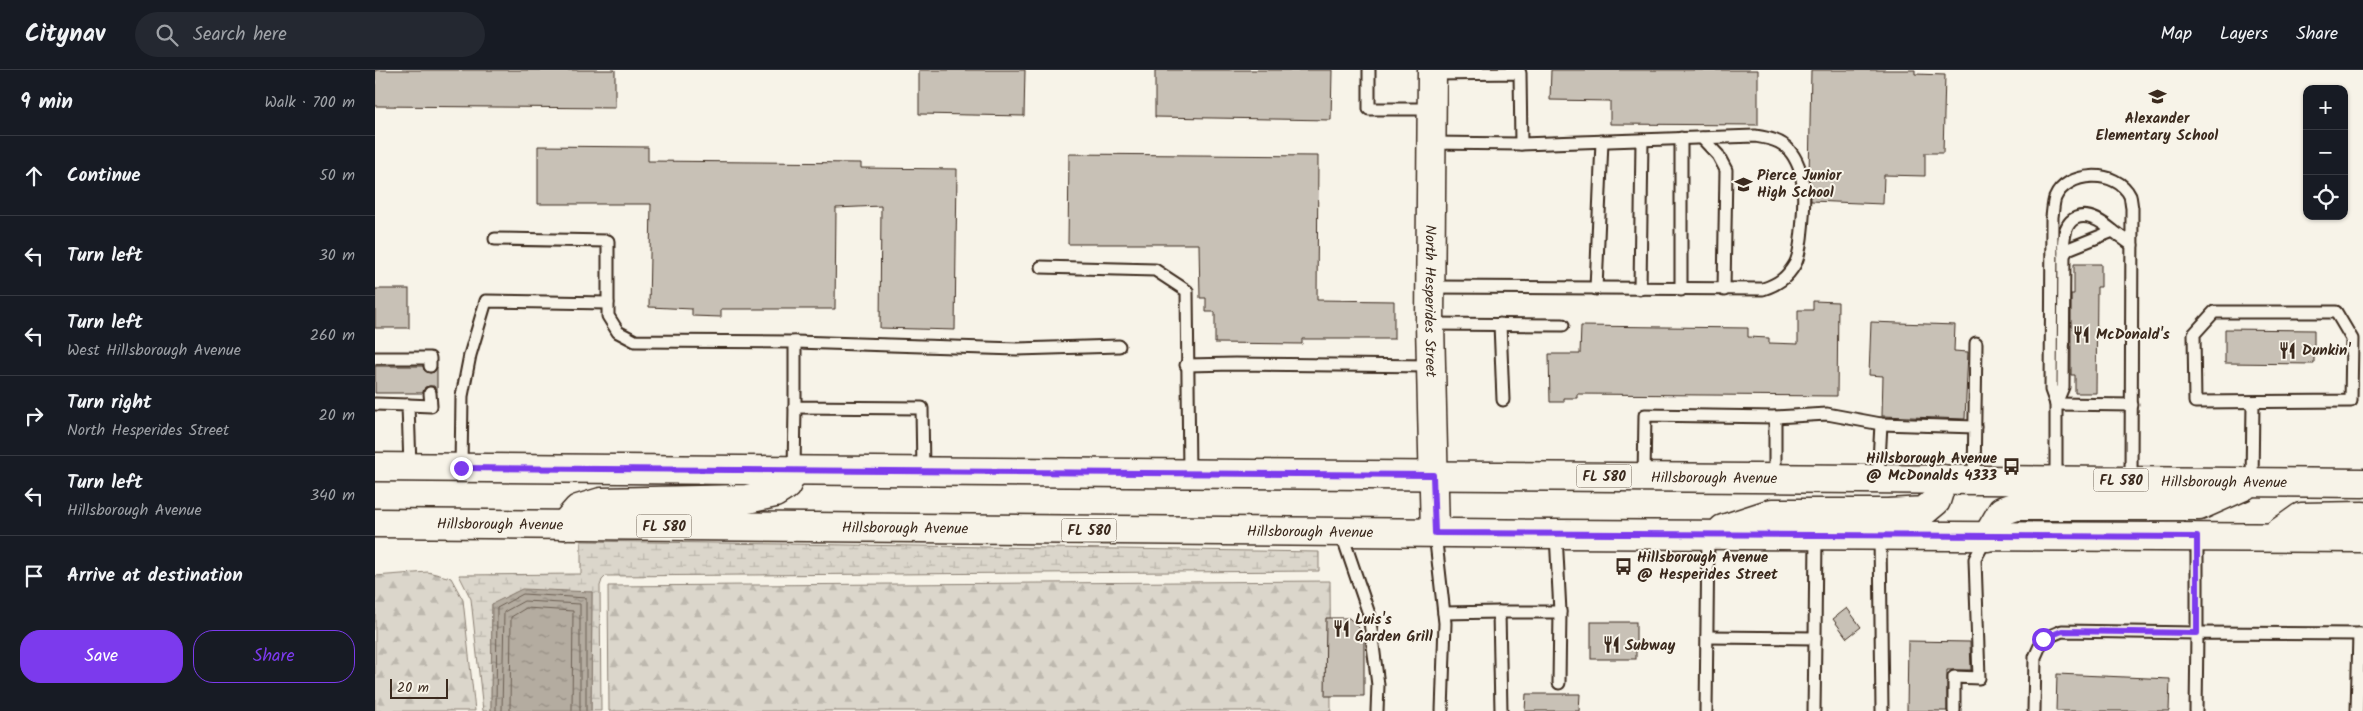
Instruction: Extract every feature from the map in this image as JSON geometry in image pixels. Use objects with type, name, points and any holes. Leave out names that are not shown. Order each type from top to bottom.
[{"type":"main road","name":"North Hesperides Street","points":[[1432,72],[1430,324],[1435,533]]},
{"type":"main road","name":"Hillsborough Avenue","points":[[375,467],[1943,479],[1974,480],[2055,493],[2131,480],[2363,483]]},
{"type":"main road","points":[[563,525],[578,509],[601,502],[747,499],[763,496],[786,486],[794,470]]},
{"type":"main road","points":[[1708,535],[1742,521],[1772,512],[1888,514],[1925,511],[1936,501],[1943,479]]},
{"type":"main road","points":[[1987,537],[2002,511],[2055,493],[2199,506],[2253,482]]},
{"type":"main road","points":[[2273,537],[2301,517],[2363,516]]},
{"type":"main road","name":"Hillsborough Avenue","points":[[375,523],[1435,533]]},
{"type":"main road","name":"FL 580","points":[[1435,533],[2363,538]]},
{"type":"lane","points":[[1369,70],[1369,109],[1432,109]]},
{"type":"lane","points":[[1432,72],[1521,71],[1521,144]]},
{"type":"lane","points":[[1430,287],[1763,289],[1777,285],[1787,277],[1797,262],[1801,246],[1804,186],[1801,171],[1789,149],[1776,140],[1755,136],[1521,144],[1431,143]]},
{"type":"lane","points":[[1681,138],[1681,290]]},
{"type":"lane","points":[[1702,138],[1719,155],[1726,170],[1724,290]]},
{"type":"lane","points":[[1640,289],[1641,140]]},
{"type":"lane","points":[[1596,289],[1602,141]]},
{"type":"lane","points":[[2055,493],[2056,404],[2051,390],[2052,217],[2054,199],[2069,182],[2085,177],[2101,177],[2118,183],[2130,195],[2133,245],[2132,405],[2130,418],[2131,480]]},
{"type":"lane","points":[[2056,404],[2063,387],[2064,254],[2062,237],[2065,228],[2074,219],[2089,216],[2101,220],[2113,232],[2133,245]]},
{"type":"lane","points":[[2064,254],[2068,249],[2113,232]]},
{"type":"lane","points":[[495,240],[608,241],[608,316],[618,332],[635,340],[795,342],[1017,349],[1119,346]]},
{"type":"lane","points":[[1041,267],[1155,270],[1187,291],[1186,365],[1189,473]]},
{"type":"lane","points":[[461,468],[462,396],[470,355],[486,301],[608,303]]},
{"type":"lane","points":[[2214,312],[2336,312],[2352,339],[2351,401],[2253,402],[2195,402],[2194,334],[2214,312]]},
{"type":"lane","points":[[1430,324],[1563,324]]},
{"type":"lane","points":[[1500,324],[1503,400]]},
{"type":"lane","points":[[794,470],[795,342]]},
{"type":"lane","points":[[1974,480],[1976,343]]},
{"type":"lane","points":[[375,358],[394,362],[415,362],[430,358],[431,366]]},
{"type":"lane","points":[[1186,365],[1431,366]]},
{"type":"lane","points":[[410,467],[411,405],[414,393]]},
{"type":"lane","points":[[375,404],[393,399],[411,405],[431,406],[431,393]]},
{"type":"lane","points":[[2253,402],[2253,482]]},
{"type":"lane","points":[[2056,404],[2132,405]]},
{"type":"lane","points":[[795,407],[922,408],[923,471]]},
{"type":"lane","points":[[1644,477],[1645,415],[1775,417],[1827,414],[1881,424],[1975,428]]},
{"type":"lane","points":[[1775,417],[1775,478]]},
{"type":"lane","points":[[1878,479],[1881,424]]},
{"type":"lane","points":[[1341,532],[1369,614],[1378,685],[1377,711]]},
{"type":"lane","points":[[1435,533],[1444,613],[1442,711]]},
{"type":"lane","points":[[1556,534],[1559,683]]},
{"type":"lane","points":[[1706,711],[1708,535]]},
{"type":"lane","points":[[1814,711],[1816,536]]},
{"type":"lane","points":[[1881,536],[1882,711]]},
{"type":"lane","points":[[1954,711],[1954,678],[1979,678],[1975,559],[1987,537]]},
{"type":"lane","points":[[2196,711],[2197,537]]},
{"type":"lane","points":[[1499,612],[1501,711]]},
{"type":"lane","points":[[1444,613],[1559,612]]},
{"type":"lane","points":[[2034,711],[2035,657],[2043,639],[2062,631],[2361,634],[2357,711]]},
{"type":"lane","points":[[1707,637],[1815,638]]},
{"type":"green space","points":[[581,541],[1319,552],[1319,571],[606,576],[600,586],[601,711],[591,711],[592,592],[492,604],[491,711],[483,711],[471,599],[459,575],[581,574]]},
{"type":"green space","points":[[428,572],[451,578],[463,600],[475,711],[375,711],[375,576]]},
{"type":"green space","points":[[1330,581],[1331,711],[609,711],[608,586]]},
{"type":"water","points":[[522,589],[592,592],[591,711],[491,711],[492,604]]},
{"type":"building","points":[[375,70],[615,70],[615,108],[375,106]]},
{"type":"building","points":[[919,70],[1025,70],[1024,116],[919,114]]},
{"type":"building","points":[[1155,70],[1332,70],[1331,120],[1155,117]]},
{"type":"building","points":[[1551,70],[1758,70],[1758,125],[1610,124],[1610,101],[1550,100]]},
{"type":"building","points":[[1811,70],[1915,70],[1915,74],[1945,75],[1943,153],[1925,153],[1925,176],[1884,175],[1883,204],[1811,201],[1809,177]]},
{"type":"building","points":[[538,146],[648,147],[648,161],[861,163],[861,168],[957,169],[955,330],[880,328],[881,206],[836,208],[835,309],[721,309],[721,317],[692,316],[692,309],[649,307],[651,204],[538,204]]},
{"type":"building","points":[[1069,154],[1318,156],[1317,300],[1394,301],[1394,339],[1302,339],[1302,344],[1215,343],[1215,312],[1206,312],[1206,298],[1200,298],[1199,244],[1068,244]]},
{"type":"building","name":"McDonald's","points":[[2074,264],[2101,264],[2101,287],[2097,287],[2096,393],[2075,393],[2075,375],[2071,375],[2071,294],[2074,294]]},
{"type":"building","points":[[375,289],[409,289],[409,328],[375,328]]},
{"type":"building","points":[[1813,301],[1838,302],[1837,396],[1577,394],[1577,398],[1564,398],[1564,402],[1550,402],[1549,354],[1580,354],[1581,326],[1748,328],[1748,337],[1769,338],[1769,343],[1798,344],[1798,310],[1813,310]]},
{"type":"building","points":[[1871,322],[1955,325],[1954,351],[1968,352],[1965,419],[1882,416],[1883,376],[1869,375]]},
{"type":"building","points":[[2225,329],[2314,330],[2314,364],[2225,363]]},
{"type":"building","points":[[375,366],[423,366],[424,370],[430,373],[434,372],[437,367],[437,392],[434,386],[430,386],[425,387],[423,393],[375,393]]},
{"type":"building","points":[[1847,608],[1861,627],[1847,638],[1833,619]]},
{"type":"building","points":[[1326,618],[1349,618],[1364,633],[1364,696],[1325,696]]},
{"type":"building","points":[[1591,622],[1636,622],[1636,659],[1591,659]]},
{"type":"building","points":[[1908,641],[1970,642],[1971,670],[1947,670],[1947,711],[1907,711]]},
{"type":"building","points":[[2057,674],[2170,679],[2169,711],[2056,711]]},
{"type":"building","points":[[1526,694],[1580,694],[1579,711],[1525,711]]},
{"type":"place","name":"Alexander Elementary School","points":[[2157,97]]},
{"type":"place","name":"Pierce Junior High School","points":[[1743,184]]},
{"type":"place","name":"McDonald's","points":[[2082,334]]},
{"type":"place","name":"Dunkin'","points":[[2288,350]]},
{"type":"place","name":"Hillsborough Avenue @ McDonalds 4333","points":[[2011,467]]},
{"type":"place","name":"Hillsborough Avenue @ Hesperides Street","points":[[1623,566]]},
{"type":"place","name":"Luis's Garden Grill","points":[[1341,628]]},
{"type":"place","name":"Subway","points":[[1611,645]]},
{"type":"route","points":[[461,468],[1433,475],[1435,533],[2197,537],[2197,633],[2062,631],[2043,639]]}]
